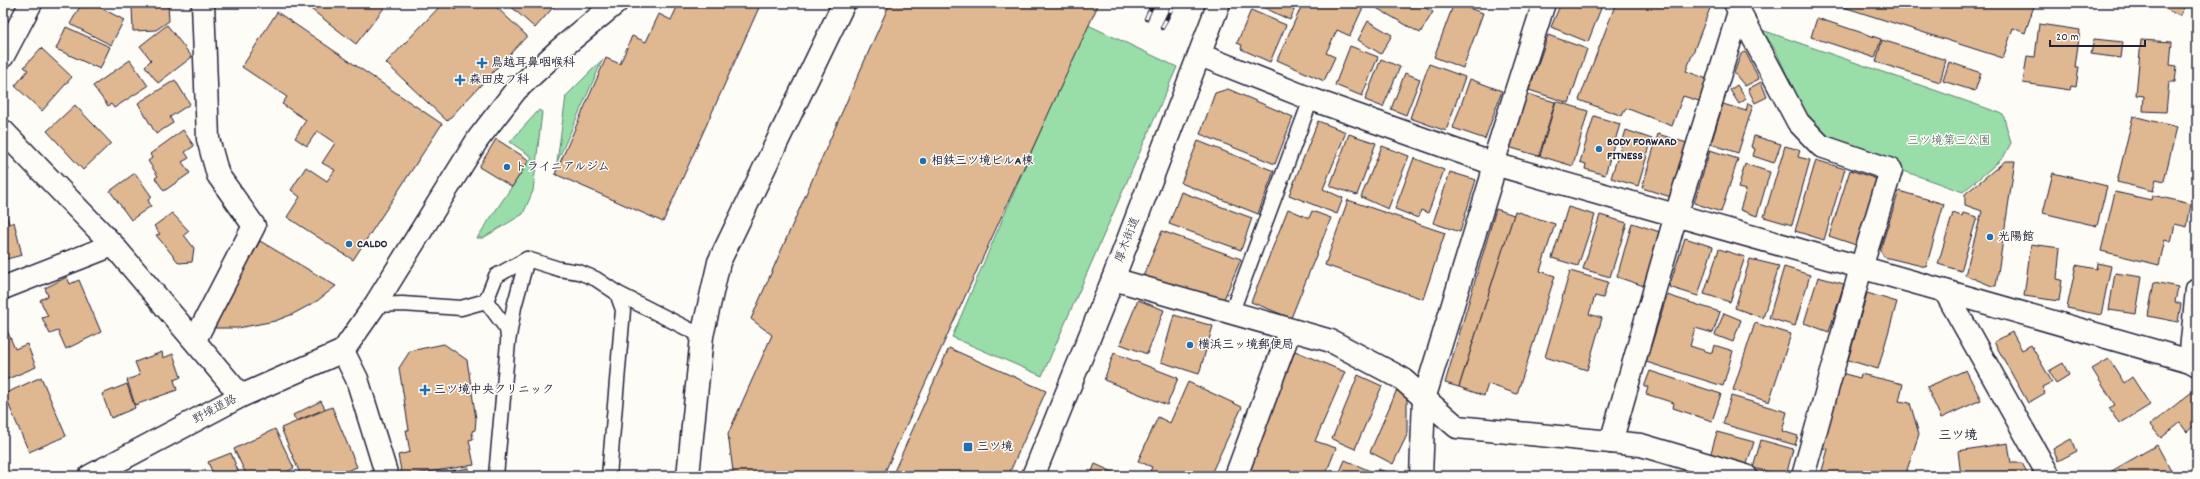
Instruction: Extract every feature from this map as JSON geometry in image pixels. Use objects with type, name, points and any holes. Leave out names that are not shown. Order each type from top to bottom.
[{"type":"street","points":[[3,56],[31,3]]},
{"type":"street","points":[[195,340],[254,226],[218,175],[208,139],[203,3]]},
{"type":"street","points":[[387,476],[357,379],[343,351],[376,305],[478,139],[516,90],[559,50],[616,3]]},
{"type":"street","points":[[688,476],[702,336],[719,262],[844,3]]},
{"type":"street","name":"厚木街道","points":[[1033,476],[1113,279],[1219,3]]},
{"type":"street","points":[[1421,476],[1424,399],[1544,3]]},
{"type":"street","points":[[1611,442],[1737,7]]},
{"type":"street","points":[[1737,7],[1798,122],[1821,146],[1891,170],[1861,268],[1803,476]]},
{"type":"street","points":[[1200,55],[1312,99],[1494,164],[2194,363],[2197,289]]},
{"type":"street","points":[[3,131],[113,245],[241,396]]},
{"type":"street","points":[[3,288],[113,245]]},
{"type":"street","points":[[1113,279],[1231,314],[1331,341],[1401,378],[1457,427],[1641,445],[1746,476]]},
{"type":"street","points":[[1945,291],[2049,476]]},
{"type":"street","points":[[1236,476],[1290,330]]},
{"type":"street","name":"野境道路","points":[[90,476],[241,396],[343,351]]},
{"type":"lane","points":[[1231,314],[1312,99]]},
{"type":"lane","points":[[486,301],[496,276],[527,259],[559,269],[579,272],[702,336]]},
{"type":"lane","points":[[496,476],[508,342],[514,307],[527,259]]},
{"type":"lane","points":[[609,476],[623,310],[617,292]]},
{"type":"lane","points":[[376,305],[402,304],[461,308],[486,301]]},
{"type":"lane","points":[[486,301],[507,330],[508,342]]},
{"type":"green space","points":[[1086,24],[1177,67],[1042,376],[952,337]]},
{"type":"green space","name":"三ツ境第三公園","points":[[1762,30],[2003,114],[2011,143],[2003,158],[1963,192],[1825,143],[1807,119],[1776,51]]},
{"type":"green space","points":[[603,59],[557,162],[566,96]]},
{"type":"green space","points":[[539,110],[542,112],[533,191],[523,214],[483,238],[477,238],[532,157],[510,142]]},
{"type":"building","points":[[82,3],[92,3],[124,20],[111,45],[70,24]]},
{"type":"building","points":[[136,3],[168,3],[169,21],[156,30],[133,31],[132,7],[136,7]]},
{"type":"building","points":[[303,3],[388,3],[356,44]]},
{"type":"building","points":[[443,3],[448,3],[455,10],[462,3],[492,3],[527,36],[447,121],[386,63]]},
{"type":"building","points":[[507,3],[557,3],[535,28]]},
{"type":"building","points":[[679,3],[761,3],[663,222],[555,174],[606,58],[620,64],[632,36],[646,42],[659,14],[671,20]]},
{"type":"building","name":"相鉄三ツ境ビルA棟","points":[[890,3],[1099,3],[883,476],[736,476],[733,471],[728,434],[772,335],[751,319]]},
{"type":"building","points":[[1254,3],[1297,3],[1290,20]]},
{"type":"building","points":[[1303,3],[1365,3],[1350,36],[1337,30],[1326,53],[1335,57],[1324,81],[1277,60]]},
{"type":"building","points":[[1375,3],[1417,3],[1433,12],[1420,33],[1373,6]]},
{"type":"building","points":[[1454,3],[1483,13],[1463,68],[1434,57]]},
{"type":"building","points":[[1561,3],[1603,3],[1588,42],[1551,27]]},
{"type":"building","points":[[1616,3],[1712,3],[1686,71],[1707,79],[1699,101],[1683,96],[1672,126],[1626,108],[1622,116],[1579,100]]},
{"type":"building","points":[[1831,3],[2035,3],[2025,33],[2013,28],[2003,58]]},
{"type":"building","points":[[2153,3],[2186,3],[2180,16]]},
{"type":"building","points":[[1251,10],[1286,25],[1270,62],[1241,49],[1242,45],[1237,43]]},
{"type":"building","points":[[277,12],[442,124],[353,260],[287,217],[300,197],[291,190],[306,167],[327,181],[335,170],[322,163],[335,143],[317,131],[307,146],[295,138],[306,120],[282,104],[287,97],[242,67]]},
{"type":"building","points":[[1817,18],[1881,39],[1875,58],[1811,37]]},
{"type":"building","points":[[1368,21],[1392,35],[1381,54],[1358,40]]},
{"type":"building","points":[[2039,24],[2080,30],[2075,67],[2079,67],[2076,87],[2071,86],[2070,90],[2023,83],[2027,56],[2035,57]]},
{"type":"building","points":[[167,25],[192,57],[158,83],[145,66],[151,60],[140,46]]},
{"type":"building","points":[[66,27],[110,47],[100,69],[56,49]]},
{"type":"building","points":[[1548,35],[1587,49],[1569,103],[1529,90]]},
{"type":"building","points":[[2094,39],[2123,42],[2121,58],[2091,54]]},
{"type":"building","points":[[1882,40],[1946,60],[1940,82],[1876,62]]},
{"type":"building","points":[[2141,40],[2172,42],[2170,65],[2177,66],[2175,82],[2169,82],[2166,112],[2143,111],[2144,96],[2136,95]]},
{"type":"building","points":[[1350,46],[1378,57],[1362,96],[1335,85]]},
{"type":"building","points":[[41,48],[72,77],[42,111],[15,86],[28,70],[24,67]]},
{"type":"building","points":[[1745,51],[1759,79],[1745,86],[1734,73],[1741,54]]},
{"type":"building","points":[[1381,59],[1400,67],[1383,107],[1365,100]]},
{"type":"building","points":[[130,60],[148,86],[114,108],[111,104],[108,106],[93,86]]},
{"type":"building","points":[[1949,62],[1981,73],[1975,91],[1943,81]]},
{"type":"building","points":[[1429,64],[1465,77],[1446,131],[1410,118]]},
{"type":"building","points":[[1405,73],[1420,79],[1406,115],[1391,109]]},
{"type":"building","points":[[1470,79],[1502,91],[1485,139],[1453,128]]},
{"type":"building","points":[[175,80],[190,104],[170,117],[173,123],[156,134],[138,103]]},
{"type":"building","points":[[1761,82],[1767,97],[1755,103],[1748,89]]},
{"type":"building","points":[[1737,85],[1746,99],[1739,104],[1730,90]]},
{"type":"building","points":[[1228,89],[1293,117],[1275,164],[1200,134],[1215,93]]},
{"type":"building","points":[[1524,93],[1555,102],[1539,156],[1508,147]]},
{"type":"building","points":[[1556,101],[1588,111],[1573,166],[1540,156]]},
{"type":"building","points":[[1748,103],[1753,105],[1738,153],[1711,144],[1723,104],[1746,111]]},
{"type":"building","points":[[75,105],[111,143],[83,170],[47,131]]},
{"type":"building","points":[[1594,116],[1620,124],[1605,175],[1585,169],[1586,164],[1580,162]]},
{"type":"building","points":[[2133,116],[2177,127],[2164,181],[2156,179],[2153,191],[2117,182]]},
{"type":"building","points":[[1318,121],[1346,132],[1323,189],[1343,198],[1337,214],[1289,195]]},
{"type":"building","points":[[183,130],[194,146],[185,152],[189,158],[182,162],[190,173],[164,191],[155,178],[158,176],[148,161],[152,158],[150,154]]},
{"type":"building","points":[[1626,130],[1652,139],[1638,186],[1611,178]]},
{"type":"building","points":[[1349,134],[1376,143],[1357,195],[1330,186]]},
{"type":"building","points":[[1658,134],[1687,143],[1671,197],[1642,188]]},
{"type":"building","points":[[1754,136],[1781,144],[1774,163],[1753,156],[1755,149],[1751,147]]},
{"type":"building","points":[[496,139],[529,160],[512,187],[479,167]]},
{"type":"building","points":[[1198,141],[1274,171],[1258,214],[1181,183]]},
{"type":"building","points":[[1382,146],[1409,156],[1388,209],[1361,197]]},
{"type":"building","points":[[1785,146],[1800,150],[1798,157],[1810,160],[1792,225],[1764,217]]},
{"type":"building","points":[[1710,150],[1738,159],[1721,212],[1694,203]]},
{"type":"building","points":[[3,157],[9,170],[3,172]]},
{"type":"building","points":[[1414,158],[1444,170],[1428,213],[1421,210],[1418,218],[1395,209]]},
{"type":"building","points":[[1816,160],[1845,169],[1824,240],[1795,231]]},
{"type":"building","points":[[2005,161],[2015,161],[1996,286],[1992,286],[1965,275],[1982,211],[1965,205],[1965,194]]},
{"type":"building","points":[[1745,164],[1770,172],[1757,216],[1740,210],[1746,190],[1738,188]]},
{"type":"building","points":[[1850,170],[1877,179],[1856,245],[1829,236]]},
{"type":"building","points":[[1450,172],[1476,180],[1460,232],[1433,223]]},
{"type":"building","points":[[135,173],[152,197],[148,200],[151,206],[131,220],[110,191]]},
{"type":"building","points":[[2053,173],[2107,186],[2097,226],[2043,213]]},
{"type":"building","points":[[1899,191],[1944,204],[1926,267],[1884,257],[1880,250]]},
{"type":"building","points":[[1181,192],[1252,218],[1241,250],[1169,224]]},
{"type":"building","points":[[2115,192],[2151,200],[2152,195],[2191,204],[2187,227],[2175,224],[2171,242],[2165,240],[2159,265],[2101,251]]},
{"type":"building","points":[[1348,200],[1445,233],[1423,299],[1325,265]]},
{"type":"building","points":[[3,201],[9,224],[14,222],[22,255],[3,260]]},
{"type":"building","points":[[1568,207],[1595,215],[1578,266],[1552,258]]},
{"type":"building","points":[[1288,209],[1309,218],[1312,211],[1331,218],[1291,318],[1251,302]]},
{"type":"building","points":[[1496,209],[1514,215],[1459,387],[1445,383]]},
{"type":"building","points":[[1515,211],[1555,224],[1540,271],[1555,276],[1517,394],[1488,384],[1484,396],[1459,387]]},
{"type":"building","points":[[172,213],[189,231],[184,235],[194,248],[192,262],[179,263],[156,235],[160,234],[154,226]]},
{"type":"building","points":[[1953,213],[1962,216],[1963,213],[1977,217],[1961,271],[1938,264]]},
{"type":"building","points":[[1600,215],[1627,223],[1610,277],[1583,269]]},
{"type":"building","points":[[1632,223],[1660,232],[1644,286],[1617,277]]},
{"type":"building","points":[[1162,231],[1241,259],[1224,299],[1142,279]]},
{"type":"building","points":[[1685,238],[1713,247],[1698,296],[1669,287]]},
{"type":"building","points":[[260,241],[336,286],[317,301],[293,314],[275,321],[238,328],[215,328],[213,323]]},
{"type":"building","points":[[2031,244],[2060,248],[2057,279],[2062,280],[2059,301],[2024,296]]},
{"type":"building","points":[[1719,249],[1745,257],[1730,302],[1704,294]]},
{"type":"building","points":[[1750,259],[1779,266],[1763,318],[1735,308]]},
{"type":"building","points":[[2097,263],[2111,266],[2101,315],[2067,308],[2076,265],[2096,269]]},
{"type":"building","points":[[1784,267],[1810,275],[1795,326],[1769,318]]},
{"type":"building","points":[[1570,271],[1608,282],[1603,298],[1595,296],[1589,314],[1602,318],[1587,370],[1545,357]]},
{"type":"building","points":[[2115,273],[2142,277],[2136,314],[2109,310]]},
{"type":"building","points":[[67,277],[70,284],[79,280],[101,332],[66,349],[58,331],[50,334],[42,318],[48,316],[40,300],[48,296],[45,288]]},
{"type":"building","points":[[1818,277],[1844,284],[1829,332],[1804,323]]},
{"type":"building","points":[[2154,282],[2178,287],[2175,302],[2181,304],[2178,322],[2148,316]]},
{"type":"building","points":[[1867,293],[1897,302],[1878,369],[1848,360]]},
{"type":"building","points":[[1667,295],[1720,312],[1713,333],[1695,328],[1690,346],[1712,353],[1714,345],[1733,351],[1723,386],[1646,362]]},
{"type":"building","points":[[1138,300],[1164,310],[1147,354],[1120,344]]},
{"type":"building","points":[[1724,313],[1741,320],[1733,342],[1715,335]]},
{"type":"building","points":[[1174,315],[1213,326],[1199,374],[1161,362]]},
{"type":"building","points":[[3,321],[15,349],[27,344],[36,367],[3,381]]},
{"type":"building","points":[[1755,323],[1791,334],[1769,402],[1733,390]]},
{"type":"building","points":[[2012,332],[2022,350],[2031,345],[2052,382],[2042,387],[2045,393],[2028,403],[1994,342]]},
{"type":"building","points":[[444,344],[467,360],[476,419],[475,430],[472,431],[473,439],[469,440],[474,465],[402,476],[398,455],[410,452],[406,430],[409,430],[399,368],[410,351]]},
{"type":"building","points":[[949,348],[1046,391],[1008,476],[892,476]]},
{"type":"building","points":[[1295,351],[1345,372],[1315,441],[1336,448],[1325,476],[1246,475]]},
{"type":"building","points":[[162,352],[163,358],[173,354],[181,377],[174,380],[177,390],[135,405],[127,380],[140,375],[135,362]]},
{"type":"building","points":[[1114,353],[1178,378],[1167,405],[1104,380]]},
{"type":"building","points":[[2109,359],[2124,383],[2132,377],[2150,405],[2119,424],[2109,408],[2115,405],[2092,369]]},
{"type":"building","points":[[2063,363],[2069,375],[2056,383],[2049,371]]},
{"type":"building","points":[[1966,370],[1981,400],[1941,418],[1927,387]]},
{"type":"building","points":[[1650,371],[1721,394],[1712,421],[1673,408],[1674,403],[1646,394],[1648,387],[1644,387]]},
{"type":"building","points":[[1841,373],[1860,378],[1861,374],[1903,384],[1899,401],[1910,403],[1919,434],[1905,476],[1828,476],[1821,474],[1828,449],[1822,448]]},
{"type":"building","points":[[1358,375],[1382,386],[1355,449],[1332,439]]},
{"type":"building","points":[[41,377],[66,436],[29,452],[4,394]]},
{"type":"building","points":[[1188,382],[1242,407],[1210,476],[1148,476],[1152,467],[1138,461],[1158,417],[1170,423]]},
{"type":"building","points":[[127,384],[135,408],[111,418],[102,394]]},
{"type":"building","points":[[1398,387],[1407,394],[1407,435],[1393,464],[1370,452]]},
{"type":"building","points":[[2197,388],[2197,423],[2187,432],[2180,423],[2161,438],[2150,425]]},
{"type":"building","points":[[1731,396],[1787,412],[1782,431],[1798,436],[1795,445],[1723,424]]},
{"type":"building","points":[[321,401],[325,409],[296,421],[293,415]]},
{"type":"building","points":[[332,407],[357,467],[334,476],[301,476],[281,428]]},
{"type":"building","points":[[275,429],[294,468],[279,476],[247,476],[234,449]]},
{"type":"building","points":[[1717,432],[1754,442],[1746,467],[1710,456]]},
{"type":"building","points":[[2071,439],[2077,451],[2058,461],[2053,449]]},
{"type":"building","points":[[1761,440],[1793,449],[1786,476],[1753,468]]},
{"type":"building","points":[[2008,443],[2011,463],[2022,463],[2029,476],[1961,476],[1958,451]]},
{"type":"building","points":[[2157,445],[2171,471],[2162,476],[2103,476]]},
{"type":"building","points":[[231,453],[240,476],[214,476],[208,462]]},
{"type":"building","points":[[1345,460],[1377,474],[1378,469],[1397,476],[1338,476]]},
{"type":"building","points":[[1095,464],[1122,476],[1090,476]]},
{"type":"building","points":[[469,468],[471,476],[433,476],[441,475],[441,473]]},
{"type":"railway","points":[[1146,19],[1153,3]]},
{"type":"railway","points":[[1162,28],[1174,3]]},
{"type":"place","name":"鳥越耳鼻咽喉科","points":[[482,63]]},
{"type":"place","name":"森田皮フ科","points":[[460,80]]},
{"type":"place","name":"BODY FORWARD FITNESS","points":[[1599,149]]},
{"type":"place","name":"相鉄三ツ境ビルA棟","points":[[923,161]]},
{"type":"place","name":"トライニアルジム","points":[[507,167]]},
{"type":"place","name":"光陽館","points":[[1990,237]]},
{"type":"place","name":"CALDO","points":[[349,244]]},
{"type":"place","name":"横浜三ッ境郵便局","points":[[1190,345]]},
{"type":"place","name":"三ツ境中央クリニック","points":[[425,390]]},
{"type":"place","name":"三ツ境","points":[[968,447]]},
{"type":"district","name":"三ツ境","points":[[1958,436]]}]
